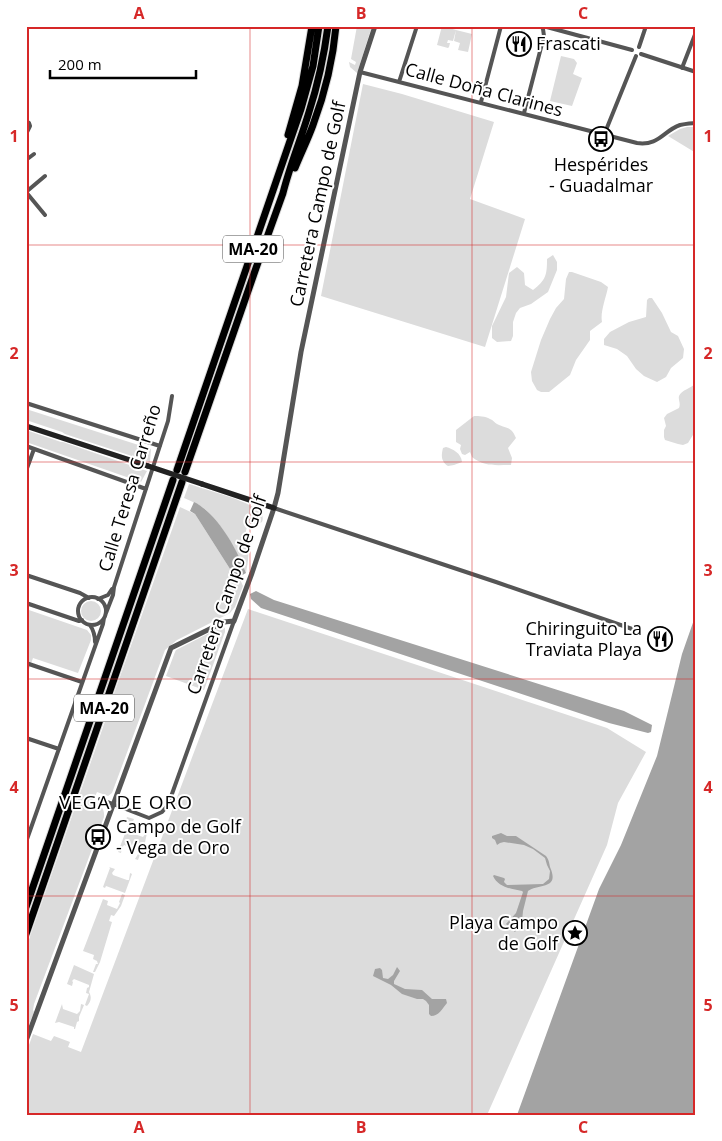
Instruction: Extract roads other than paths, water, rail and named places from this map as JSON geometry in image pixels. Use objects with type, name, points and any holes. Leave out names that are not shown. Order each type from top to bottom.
[{"type":"highway","points":[[281,170],[280,159],[302,86],[312,26]]},
{"type":"highway","name":"MA-20","points":[[177,470],[281,170],[307,88],[319,26]]},
{"type":"highway","name":"MA-20","points":[[186,472],[283,193],[316,91],[328,26]]},
{"type":"highway","points":[[283,193],[308,140],[320,106],[331,63],[336,26]]},
{"type":"highway","name":"MA-20","points":[[26,907],[174,480]]},
{"type":"highway","name":"MA-20","points":[[26,934],[182,482]]},
{"type":"main road","points":[[26,426],[274,508]]},
{"type":"street","name":"Carretera Campo de Golf","points":[[113,805],[149,818],[162,812],[168,805],[274,508],[301,352],[360,72],[375,26]]},
{"type":"street","points":[[400,82],[417,26]]},
{"type":"street","points":[[481,102],[501,26]]},
{"type":"street","points":[[524,114],[544,36],[542,26],[632,50],[632,53],[636,56]]},
{"type":"street","points":[[641,54],[639,47],[646,26]]},
{"type":"street","points":[[682,68],[696,32]]},
{"type":"street","points":[[632,50],[634,47],[639,47]]},
{"type":"street","points":[[603,135],[636,56],[641,54],[696,72]]},
{"type":"street","name":"Calle Doña Clarines","points":[[360,72],[636,143],[647,144],[678,126],[696,123]]},
{"type":"street","points":[[26,134],[30,126],[28,122]]},
{"type":"street","points":[[26,160],[34,154]]},
{"type":"street","points":[[45,176],[26,192],[45,214]]},
{"type":"street","name":"Calle Teresa Carreño","points":[[26,842],[113,595],[168,422],[172,396]]},
{"type":"street","points":[[26,404],[160,446]]},
{"type":"street","points":[[26,446],[146,489]]},
{"type":"street","points":[[26,471],[34,449]]},
{"type":"street","points":[[274,508],[638,631]]},
{"type":"street","points":[[26,575],[80,593],[89,598],[97,599],[104,605],[105,616],[98,624],[90,625]]},
{"type":"street","name":"Calle Teresa Carreño","points":[[97,599],[108,595],[114,587]]},
{"type":"street","points":[[89,598],[81,603],[79,616],[94,630],[95,644]]},
{"type":"street","points":[[26,603],[79,621],[82,620]]},
{"type":"street","points":[[26,1041],[171,648],[224,622],[234,621]]},
{"type":"street","points":[[26,663],[82,682]]},
{"type":"street","points":[[26,738],[58,749]]},
{"type":"street","points":[[100,799],[113,805]]},
{"type":"place","name":"Frascati","points":[[519,44]]},
{"type":"place","name":"Hespérides - Guadalmar","points":[[601,139]]},
{"type":"place","name":"Chiringuito La Traviata Playa","points":[[660,639]]},
{"type":"place","name":"Campo de Golf - Vega de Oro","points":[[98,837]]},
{"type":"place","name":"Playa Campo de Golf","points":[[575,933]]},
{"type":"district","name":"VEGA DE ORO","points":[[126,802]]}]
